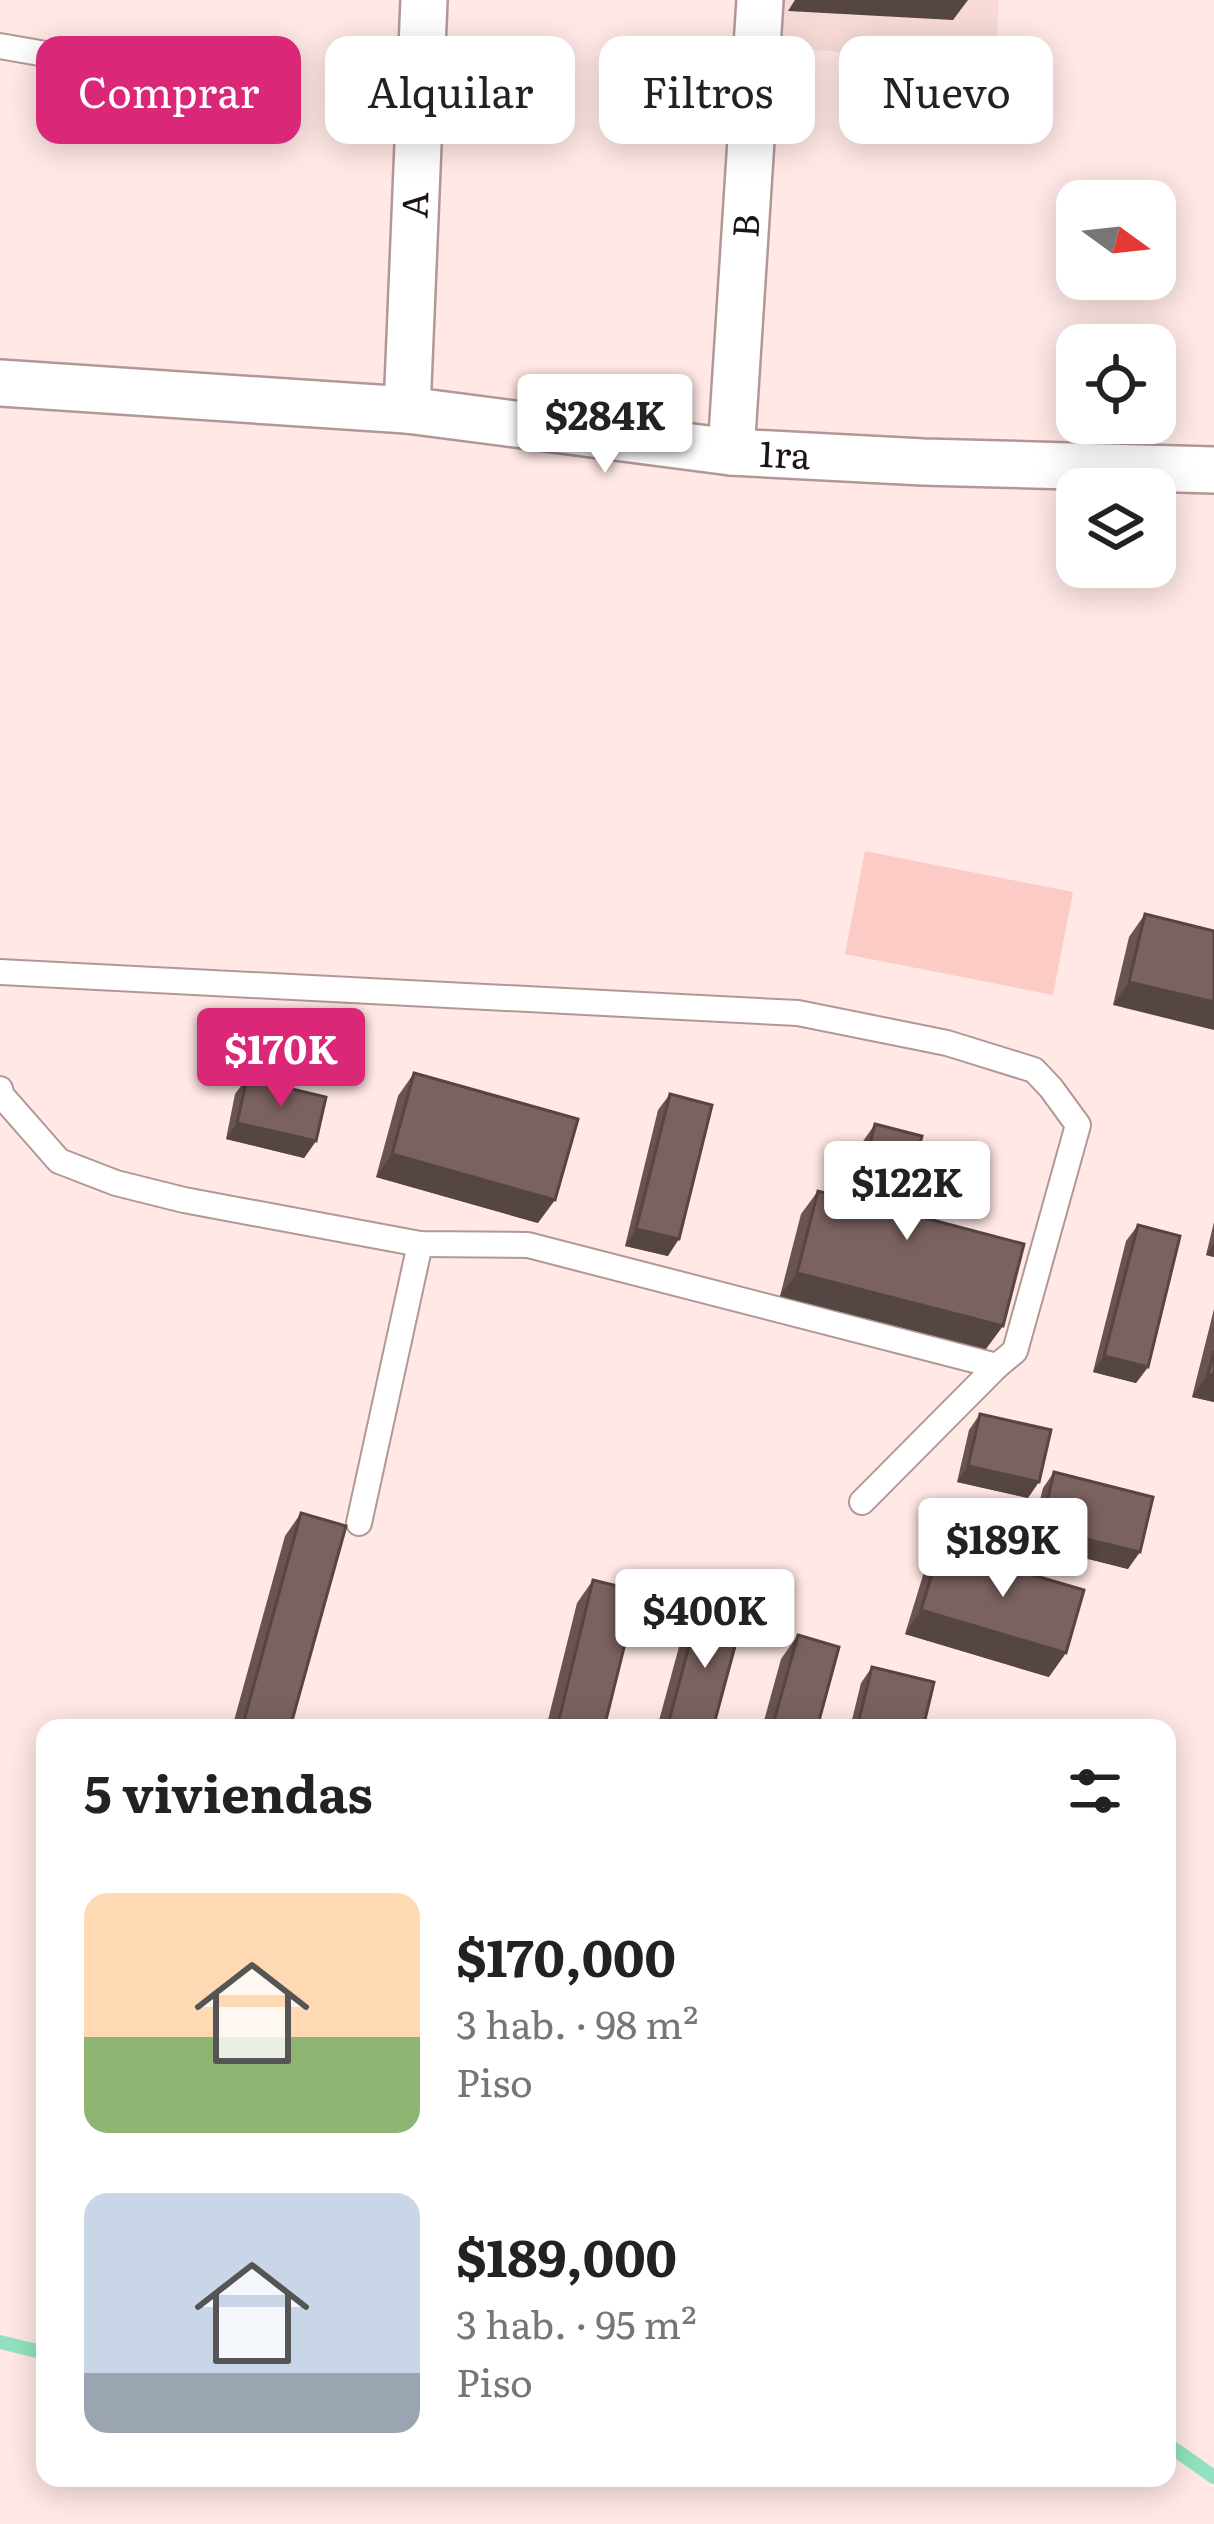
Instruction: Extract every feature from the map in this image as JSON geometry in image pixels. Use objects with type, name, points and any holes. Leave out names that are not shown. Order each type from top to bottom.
[{"type":"street","name":"A","points":[[407,410],[424,0]]},
{"type":"street","name":"B","points":[[731,452],[760,0]]},
{"type":"street","name":"1ra","points":[[0,383],[407,410],[731,452],[1214,470]]},
{"type":"lane","points":[[0,46],[36,52]]},
{"type":"lane","points":[[0,972],[797,1013],[947,1043],[1034,1070],[1078,1125],[1015,1351],[862,1502]]},
{"type":"lane","points":[[0,1088],[58,1161],[116,1183],[420,1244],[528,1245],[997,1366]]},
{"type":"lane","points":[[359,1523],[420,1244]]},
{"type":"shaded area","points":[[772,0],[999,0],[997,36],[839,36],[839,52],[815,50],[815,36],[770,36]]},
{"type":"shaded area","points":[[865,851],[1073,892],[1053,995],[845,954]]},
{"type":"building","points":[[1145,914],[1214,931],[1214,1002],[1129,982]]},
{"type":"building","points":[[414,1073],[578,1119],[555,1200],[392,1154]]},
{"type":"building","points":[[247,1078],[326,1097],[316,1141],[237,1123]]},
{"type":"building","points":[[670,1094],[712,1105],[679,1239],[636,1229]]},
{"type":"building","points":[[875,1124],[922,1136],[902,1212],[1024,1244],[1003,1326],[797,1273],[818,1191],[855,1201]]},
{"type":"building","points":[[1138,1225],[1180,1236],[1148,1367],[1104,1356]]},
{"type":"building","points":[[980,1414],[1051,1430],[1039,1482],[968,1466]]},
{"type":"building","points":[[1054,1472],[1153,1497],[1140,1552],[1041,1528]]},
{"type":"building","points":[[301,1513],[346,1526],[292,1719],[244,1719]]},
{"type":"building","points":[[940,1548],[1084,1590],[1066,1653],[921,1610]]},
{"type":"building","points":[[593,1580],[638,1591],[606,1719],[559,1719]]},
{"type":"building","points":[[699,1609],[742,1620],[715,1719],[669,1719]]},
{"type":"building","points":[[798,1635],[839,1647],[819,1719],[775,1719]]},
{"type":"building","points":[[872,1667],[934,1682],[925,1719],[859,1719]]},
{"type":"waterway","points":[[0,2342],[36,2351]]},
{"type":"waterway","points":[[1176,2450],[1214,2477]]}]
